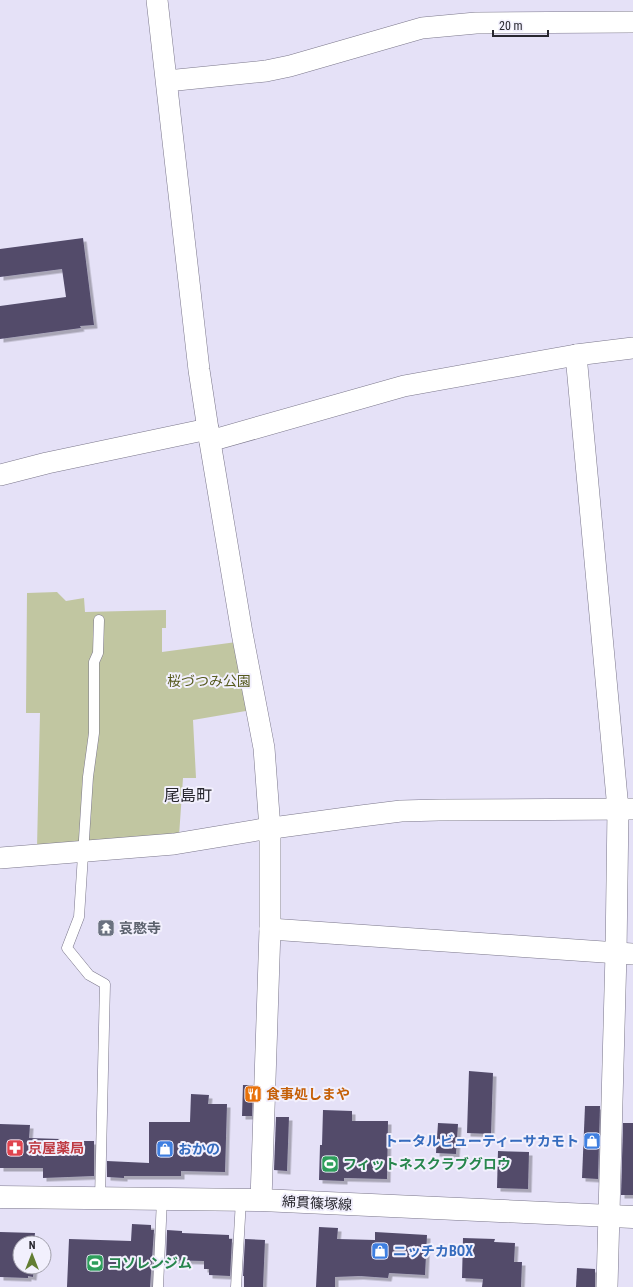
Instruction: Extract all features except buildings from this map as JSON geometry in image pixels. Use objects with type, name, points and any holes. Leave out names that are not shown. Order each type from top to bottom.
[{"type":"main road","name":"綿貫篠塚線","points":[[0,1198],[251,1200],[633,1217]]},
{"type":"street","points":[[157,0],[199,370],[208,435],[264,748],[270,829],[270,929],[251,1200]]},
{"type":"street","points":[[167,81],[278,69],[422,28],[476,23],[633,22]]},
{"type":"street","points":[[0,475],[47,463],[208,435],[404,386],[576,355],[633,348]]},
{"type":"street","points":[[576,355],[626,809],[624,953],[609,1217],[607,1287]]},
{"type":"street","points":[[0,858],[174,844],[401,811],[626,809]]},
{"type":"street","points":[[270,929],[624,953]]},
{"type":"lane","points":[[99,620],[98,654],[94,662],[94,732],[88,777],[80,917],[67,948],[89,975],[105,984],[100,1199]]},
{"type":"lane","points":[[158,1287],[162,1199]]},
{"type":"lane","points":[[236,1287],[251,1200]]},
{"type":"green space","name":"桜づつみ公園","points":[[57,592],[66,601],[84,598],[85,612],[166,610],[166,628],[162,628],[162,652],[244,641],[257,709],[193,720],[196,778],[183,778],[179,836],[37,848],[40,713],[26,713],[27,593]]},
{"type":"place","name":"哀愍寺","points":[[106,928]]},
{"type":"place","name":"食事処しまや","points":[[253,1094]]},
{"type":"place","name":"トータルビューティーサカモト","points":[[592,1141]]},
{"type":"place","name":"京屋薬局","points":[[15,1148]]},
{"type":"place","name":"おかの","points":[[165,1149]]},
{"type":"place","name":"フィットネスクラブグロウ","points":[[330,1164]]},
{"type":"place","name":"ニッチカBOX","points":[[380,1251]]},
{"type":"place","name":"コソレンジム","points":[[95,1263]]},
{"type":"district","name":"尾島町","points":[[188,795]]}]
